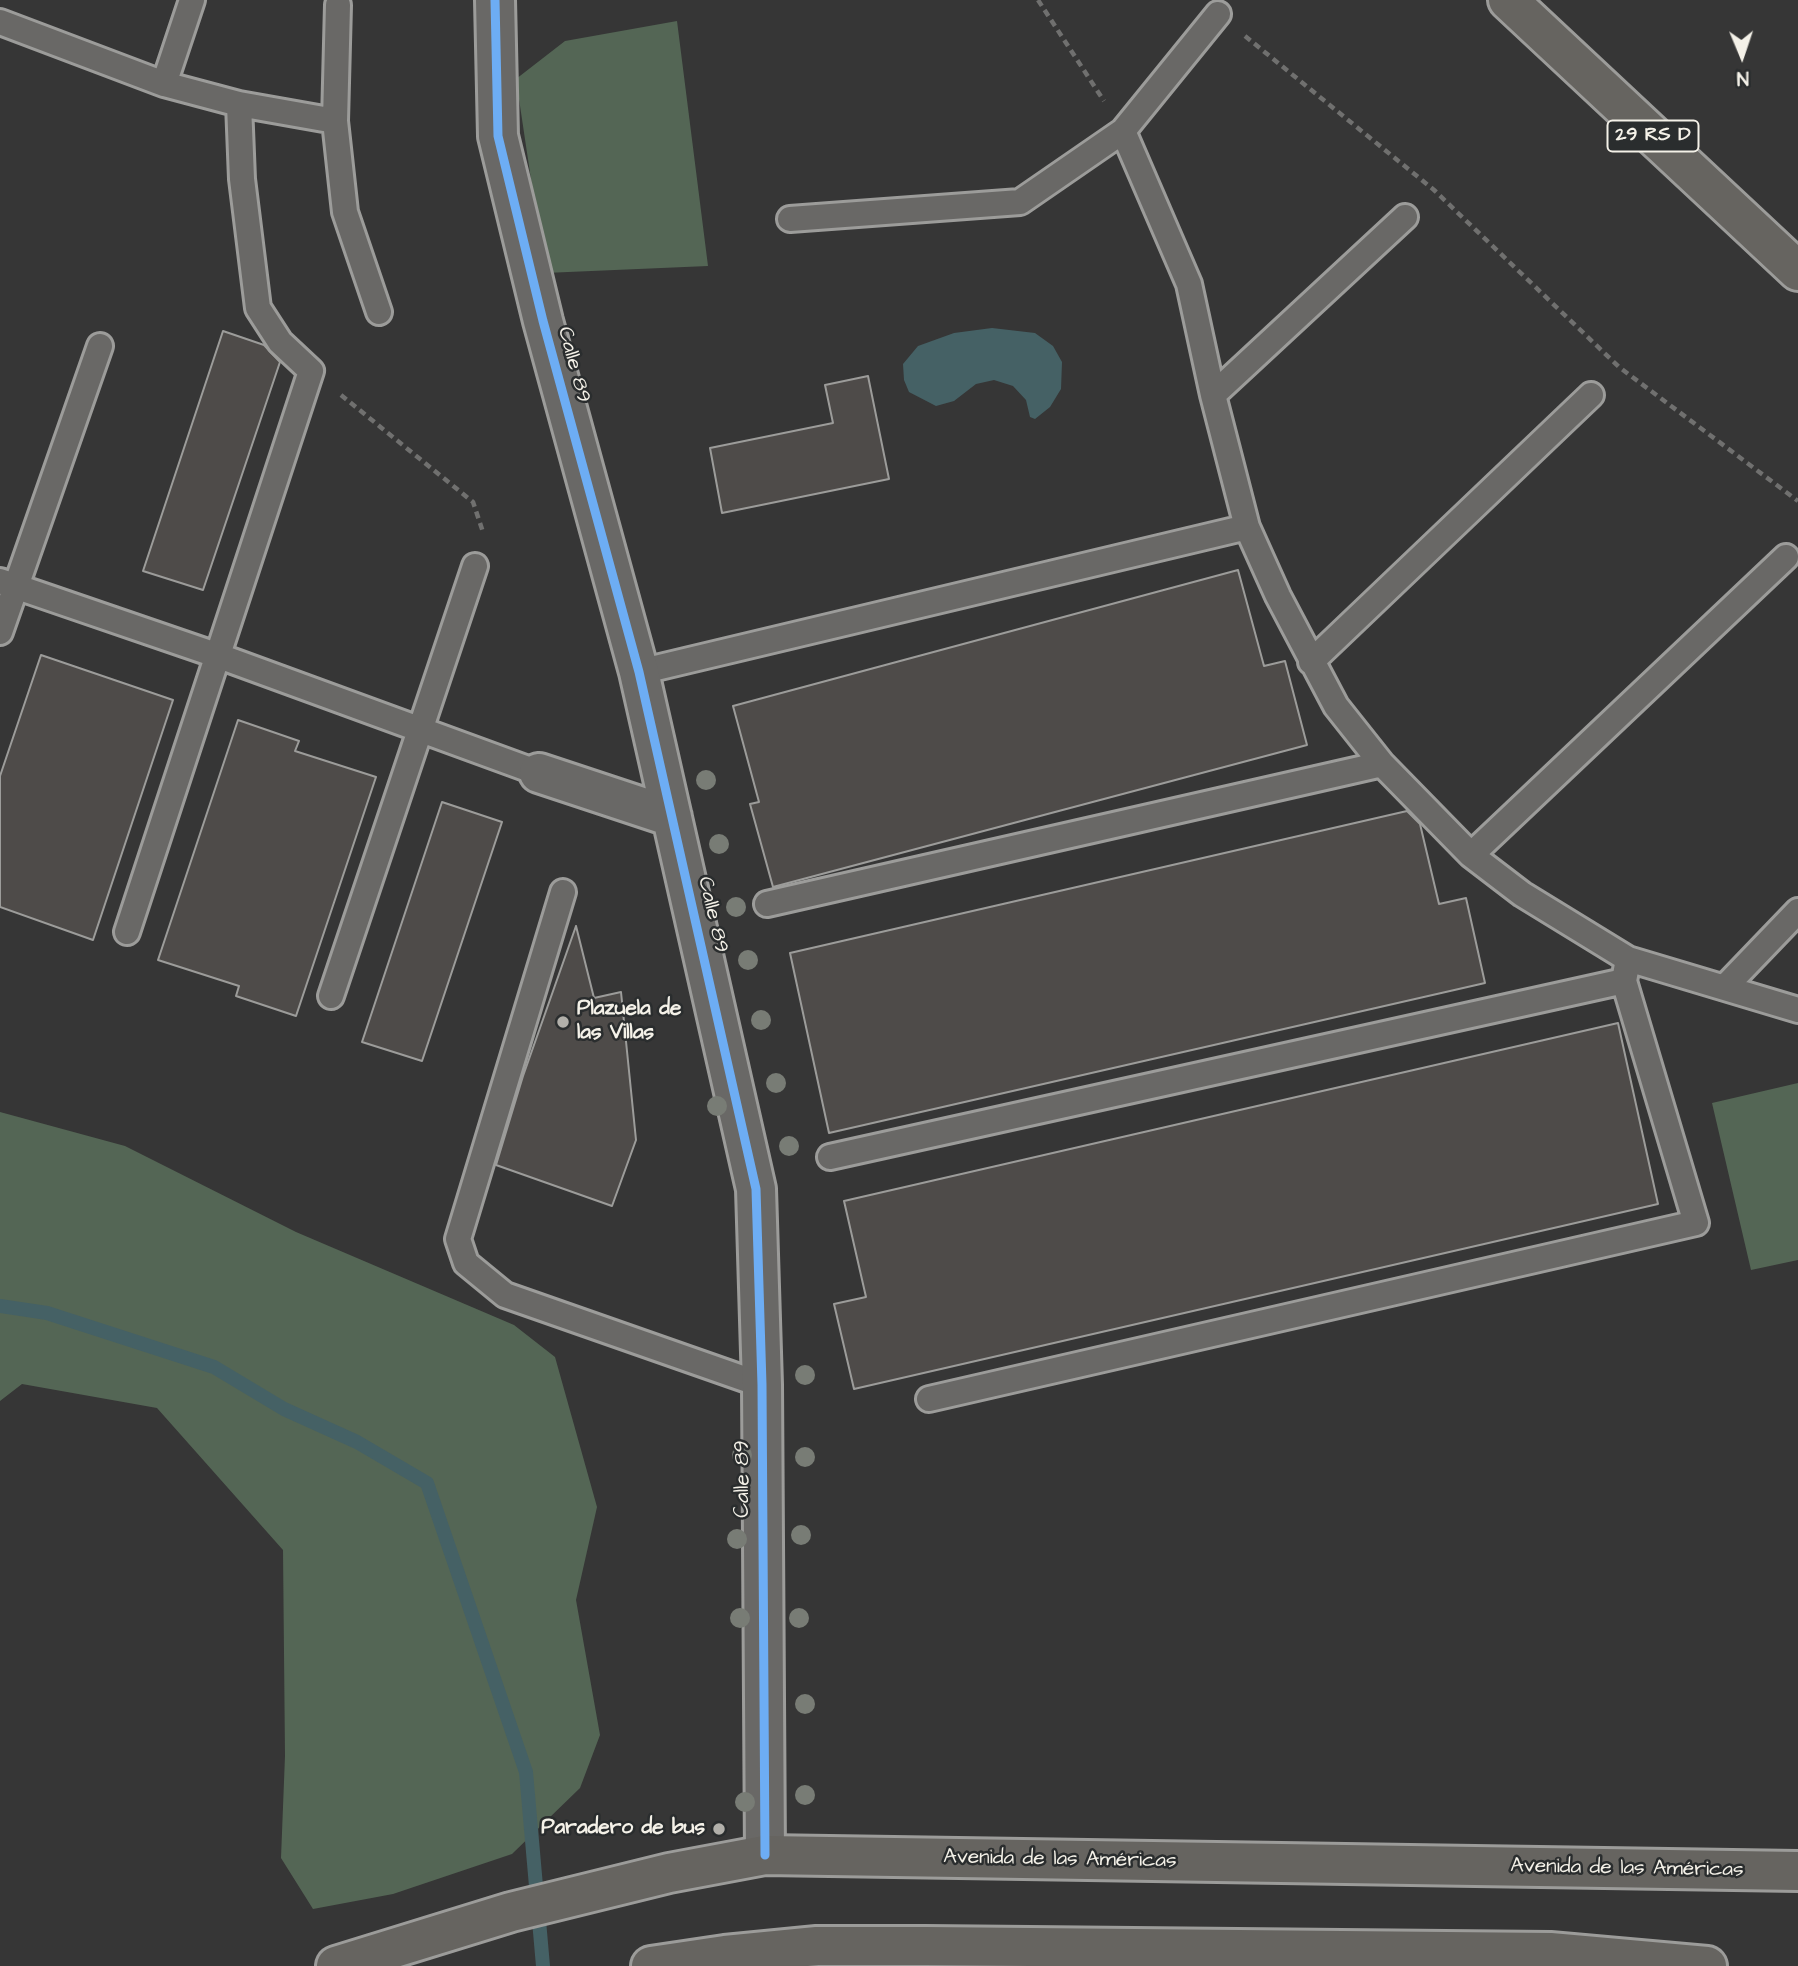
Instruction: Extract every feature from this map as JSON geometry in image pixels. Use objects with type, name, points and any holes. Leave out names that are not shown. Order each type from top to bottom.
[{"type":"main road","name":"29 RS D","points":[[1508,0],[1798,271]]},
{"type":"main road","name":"Avenida de las Américas","points":[[336,1966],[511,1912],[669,1873],[765,1855],[1798,1871]]},
{"type":"main road","points":[[651,1966],[817,1946],[1550,1952],[1707,1966]]},
{"type":"street","name":"Calle 89","points":[[495,0],[498,136],[542,321],[639,672],[757,1189],[762,1385],[765,1855]]},
{"type":"street","points":[[539,773],[672,817]]},
{"type":"lane","points":[[164,84],[192,0]]},
{"type":"lane","points":[[338,5],[335,121],[345,212],[379,312]]},
{"type":"lane","points":[[790,219],[1020,202],[1123,131],[1218,14]]},
{"type":"lane","points":[[0,22],[164,84],[239,104],[335,121]]},
{"type":"lane","points":[[127,932],[311,370],[280,342],[258,308],[242,180],[239,104]]},
{"type":"lane","points":[[929,1399],[1696,1223],[1626,970],[1471,855],[1382,764],[1336,706],[1311,662],[1247,527],[1213,395],[1189,284],[1123,131]]},
{"type":"lane","points":[[1213,395],[1405,216]]},
{"type":"lane","points":[[0,632],[8,584],[100,346]]},
{"type":"lane","points":[[1311,662],[1591,395]]},
{"type":"lane","points":[[639,672],[1247,527]]},
{"type":"lane","points":[[1471,855],[1786,557]]},
{"type":"lane","points":[[331,996],[422,731],[475,566]]},
{"type":"lane","points":[[8,584],[219,656],[539,773]]},
{"type":"lane","points":[[768,904],[1382,764]]},
{"type":"lane","points":[[563,892],[458,1239],[466,1263],[505,1294],[762,1385]]},
{"type":"lane","points":[[1725,987],[1798,911]]},
{"type":"lane","points":[[830,1157],[1626,970],[1725,987],[1798,1010]]},
{"type":"path","points":[[1038,0],[1123,131]]},
{"type":"path","points":[[1218,14],[1434,190],[1619,368],[1798,501]]},
{"type":"path","points":[[311,370],[473,502],[483,537],[475,566]]},
{"type":"green space","points":[[677,21],[708,266],[545,273],[516,79],[565,41]]},
{"type":"green space","points":[[1798,1083],[1798,1260],[1751,1270],[1712,1103]]},
{"type":"green space","points":[[0,1112],[125,1146],[296,1232],[514,1325],[555,1357],[597,1507],[576,1600],[600,1735],[580,1788],[512,1854],[393,1894],[313,1909],[281,1858],[285,1756],[283,1550],[157,1408],[22,1384],[0,1401]]},
{"type":"water","points":[[992,328],[1035,333],[1053,346],[1062,362],[1061,389],[1050,407],[1035,419],[1030,417],[1026,400],[1013,386],[994,380],[976,384],[954,401],[936,406],[909,392],[904,380],[903,364],[918,346],[954,333]]},
{"type":"building","points":[[223,331],[264,345],[280,362],[203,590],[143,571]]},
{"type":"building","points":[[868,376],[889,479],[722,513],[710,448],[833,423],[825,385]]},
{"type":"building","points":[[1238,570],[1264,666],[1285,661],[1307,745],[773,887],[750,804],[759,802],[733,706]]},
{"type":"building","points":[[41,655],[173,700],[93,940],[0,907],[0,776]]},
{"type":"building","points":[[238,720],[299,741],[295,751],[376,777],[296,1016],[236,996],[239,986],[158,960]]},
{"type":"building","points":[[442,802],[502,822],[422,1061],[362,1042]]},
{"type":"building","points":[[1407,811],[1420,824],[1439,904],[1466,898],[1485,983],[829,1133],[790,953]]},
{"type":"building","name":"Plazuela de las Villas","points":[[576,926],[594,998],[621,992],[636,1140],[612,1206],[496,1165],[523,1076]]},
{"type":"building","points":[[1618,1023],[1658,1204],[854,1389],[834,1304],[866,1297],[844,1201]]},
{"type":"waterway","points":[[0,1306],[47,1313],[214,1367],[284,1409],[357,1442],[427,1483],[526,1772],[543,1966]]},
{"type":"cycle path","points":[[495,0],[498,136],[543,321],[639,672],[756,1189],[762,1385],[765,1855]]},
{"type":"place","name":"Plazuela de las Villas","points":[[563,1022]]},
{"type":"place","name":"Paradero de bus","points":[[719,1829]]}]
